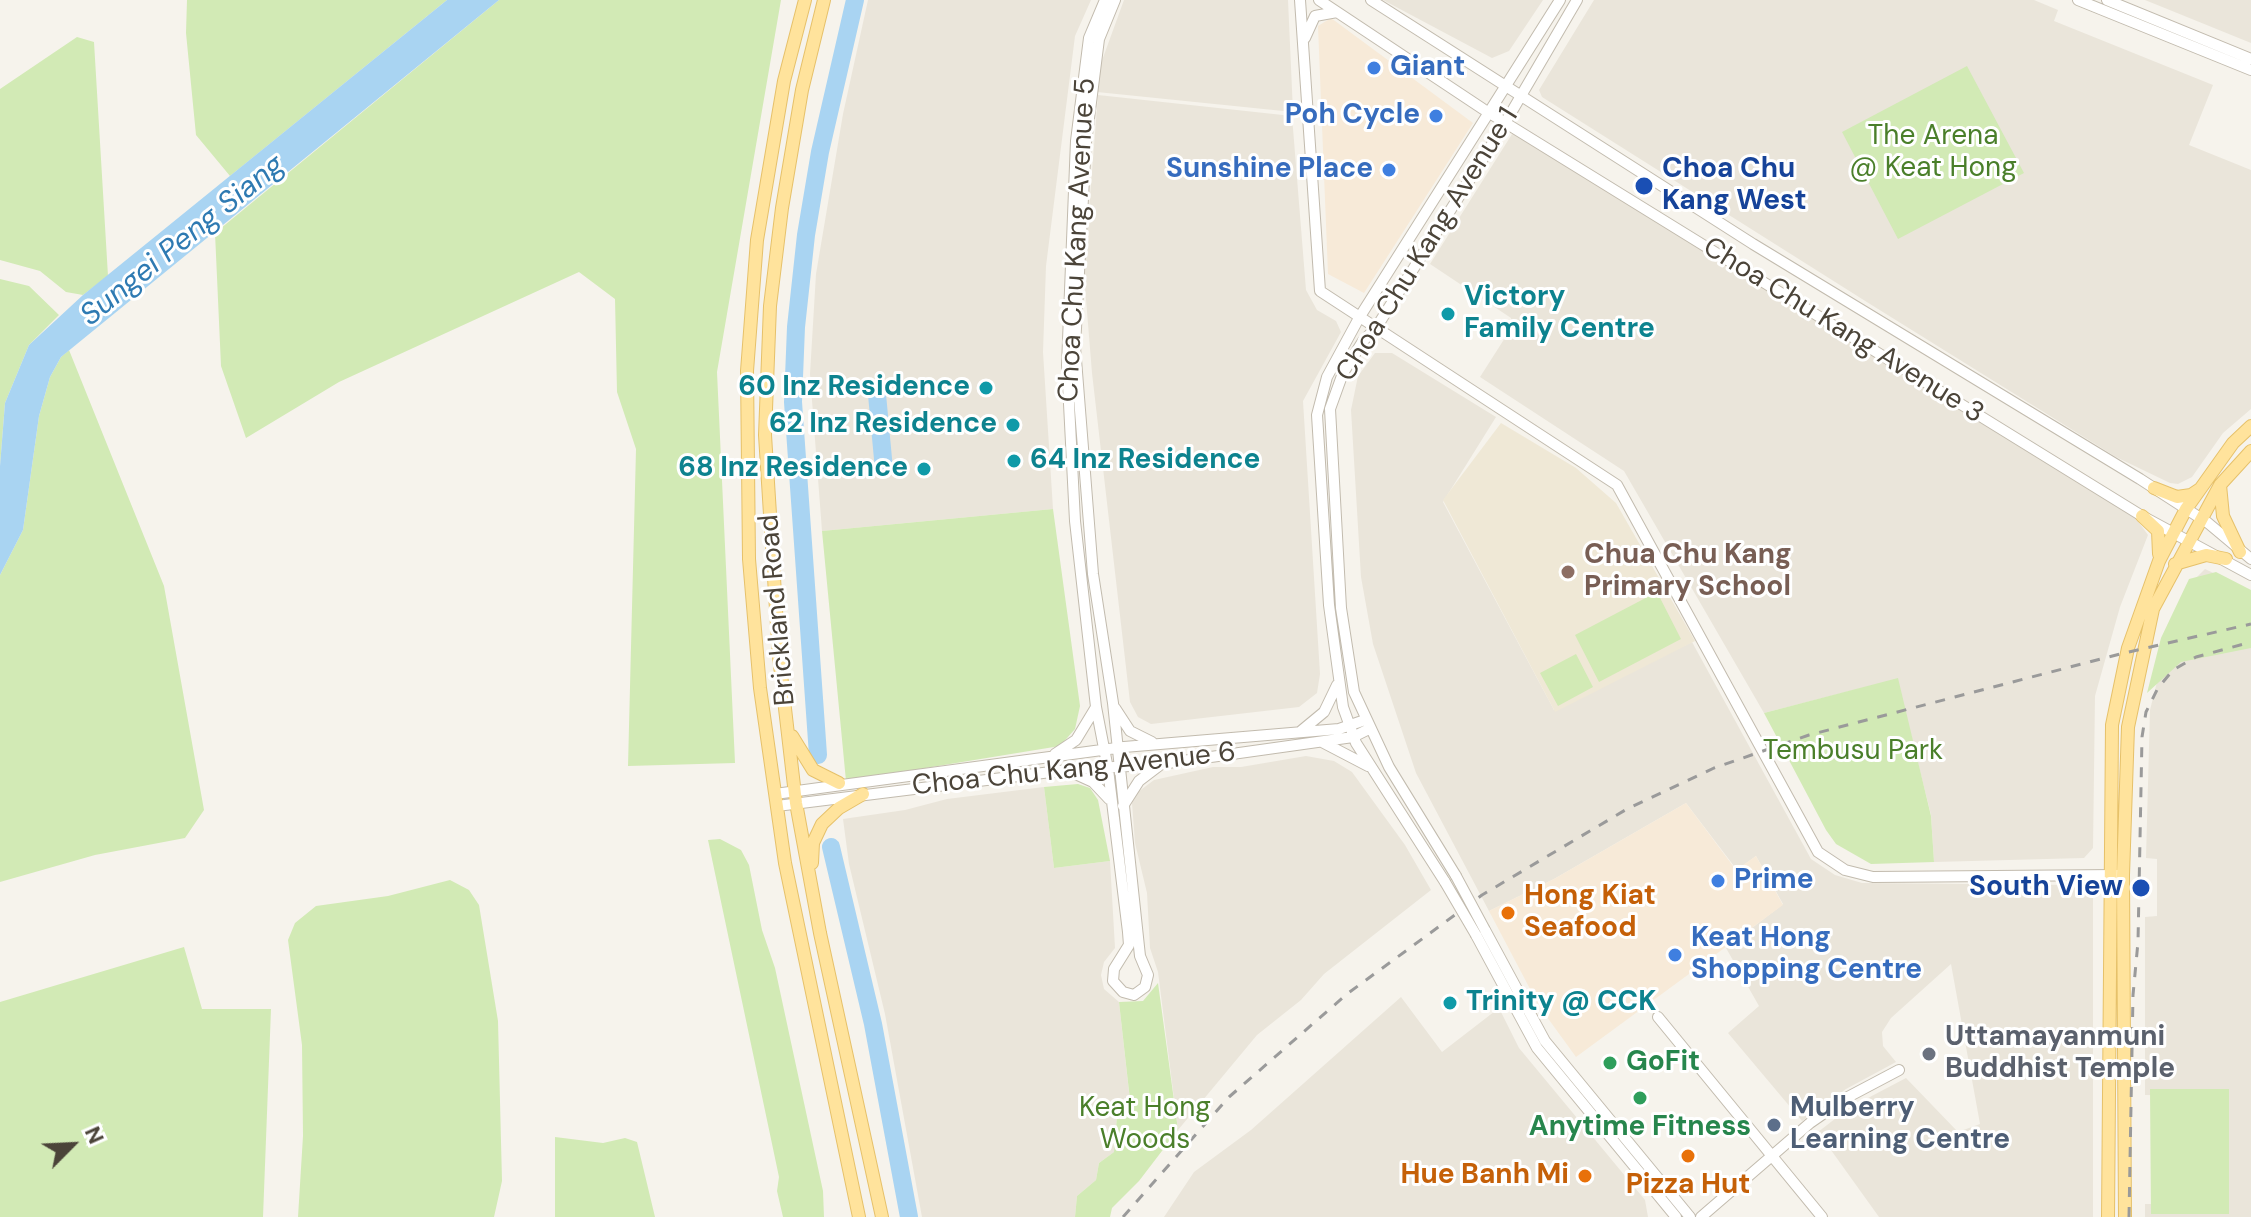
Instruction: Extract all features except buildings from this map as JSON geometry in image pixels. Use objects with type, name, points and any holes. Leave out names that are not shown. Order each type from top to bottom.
[{"type":"main road","name":"Brickland Road","points":[[805,0],[784,81],[757,240],[747,371],[749,559],[760,688],[785,863],[859,1217]]},
{"type":"main road","name":"Brickland Road","points":[[824,0],[802,90],[770,306],[765,435],[779,657],[796,797],[812,891],[882,1217]]},
{"type":"main road","points":[[2108,1217],[2108,874],[2112,725],[2128,648],[2159,561],[2186,509],[2233,443],[2251,426]]},
{"type":"main road","points":[[2125,1217],[2123,875],[2128,727],[2153,609],[2220,485],[2251,451]]},
{"type":"main road","points":[[2220,485],[2223,516],[2245,555]]},
{"type":"main road","points":[[2154,488],[2177,497],[2191,495],[2203,487]]},
{"type":"main road","points":[[2142,516],[2158,531],[2159,561]]},
{"type":"main road","points":[[2175,564],[2206,555],[2226,559]]},
{"type":"main road","points":[[788,726],[805,762],[839,783]]},
{"type":"main road","points":[[812,891],[813,843],[818,829],[839,808],[863,794]]},
{"type":"street","name":"Choa Chu Kang Avenue 5","points":[[1105,0],[1089,38],[1076,141],[1068,352],[1093,581],[1113,703],[1117,748],[1114,769]]},
{"type":"street","name":"Choa Chu Kang Avenue 5","points":[[1114,769],[1103,750],[1096,707],[1075,521],[1074,414],[1082,175],[1099,39],[1115,0]]},
{"type":"street","points":[[1300,0],[1317,283],[1325,297],[1617,485],[1813,846],[1827,860],[1845,870],[1873,877],[2123,875]]},
{"type":"street","name":"Choa Chu Kang Avenue 3","points":[[1319,0],[1505,123],[2142,516],[2251,575]]},
{"type":"street","name":"Choa Chu Kang Avenue 3","points":[[1371,0],[1753,244],[2154,488],[2201,519],[2245,555]]},
{"type":"street","name":"Choa Chu Kang Avenue 1","points":[[1450,879],[1351,732],[1337,685],[1317,415],[1327,377],[1359,318],[1560,0]]},
{"type":"street","name":"Choa Chu Kang Avenue 1","points":[[1577,0],[1522,96],[1376,328],[1343,373],[1330,409],[1329,431],[1344,638],[1351,682],[1367,724],[1450,879],[1545,1041],[1690,1217]]},
{"type":"street","points":[[2078,0],[2251,70]]},
{"type":"street","points":[[2107,0],[2251,59]]},
{"type":"street","points":[[1303,48],[1315,16],[1325,12],[1340,13]]},
{"type":"street","points":[[1301,731],[1324,712],[1337,685]]},
{"type":"street","points":[[1113,703],[1130,731],[1157,743]]},
{"type":"street","points":[[1050,757],[1076,740],[1096,707]]},
{"type":"street","name":"Choa Chu Kang Avenue 6","points":[[776,800],[863,794],[1067,770],[1161,764],[1316,740],[1351,732],[1367,724]]},
{"type":"street","name":"Choa Chu Kang Avenue 6","points":[[796,797],[839,783],[1157,743],[1301,731],[1351,732]]},
{"type":"street","points":[[1316,740],[1345,752],[1376,772]]},
{"type":"street","points":[[1117,806],[1139,781],[1161,764]]},
{"type":"street","points":[[1067,770],[1093,782],[1117,806],[1140,956],[1148,975],[1145,987],[1134,995],[1123,992],[1113,981],[1114,969],[1129,945],[1117,806],[1114,769]]},
{"type":"street","points":[[1394,799],[1392,790],[1398,783]]},
{"type":"street","name":"Choa Chu Kang Avenue 1","points":[[1481,932],[1537,1048],[1676,1217]]},
{"type":"street","points":[[1658,1017],[1822,1217]]},
{"type":"street","points":[[1703,1217],[1775,1157],[1810,1123],[1846,1098],[1899,1070]]},
{"type":"street","points":[[1659,1197],[1660,1217]]},
{"type":"shaded area","points":[[868,0],[1091,0],[1075,36],[1046,266],[1043,352],[1053,509],[822,531],[810,374],[816,274],[843,114]]},
{"type":"shaded area","points":[[1124,0],[1288,0],[1293,112],[1097,92],[1100,66]]},
{"type":"shaded area","points":[[1383,0],[1543,0],[1509,51],[1492,58]]},
{"type":"shaded area","points":[[1594,0],[2034,0],[2058,10],[2054,21],[2213,85],[2189,145],[2251,170],[2251,409],[2223,433],[2192,477],[2178,484],[2170,483],[2116,457],[1870,304],[1542,97],[1539,90]]},
{"type":"shaded area","points":[[2145,0],[2251,0],[2251,43]]},
{"type":"shaded area","name":"Sunshine Place","points":[[1331,18],[1473,123],[1364,293],[1328,274],[1318,26]]},
{"type":"shaded area","points":[[1098,95],[1292,116],[1306,290],[1317,310],[1336,321],[1341,332],[1303,401],[1320,674],[1317,693],[1299,707],[1151,724],[1138,717],[1130,702],[1092,373],[1082,250],[1089,210]]},
{"type":"shaded area","points":[[1514,131],[2135,517],[2148,535],[2120,607],[2095,696],[2093,848],[2084,858],[1934,862],[1931,815],[1897,679],[1764,713],[1624,471],[1480,377],[1510,330],[1511,318],[1430,264]]},
{"type":"shaded area","points":[[1375,353],[1392,353],[1496,417],[1443,502],[1554,710],[1692,642],[1811,859],[1835,875],[1862,883],[2070,885],[2093,897],[2093,1217],[1879,1217],[1818,1132],[1849,1108],[1906,1078],[1958,1132],[1980,1124],[1951,964],[1891,1018],[1882,1032],[1883,1046],[1896,1062],[1846,1089],[1802,1121],[1728,1033],[1759,1006],[1726,948],[1783,904],[1756,856],[1737,870],[1686,803],[1554,879],[1489,911],[1416,773],[1373,644],[1361,577],[1351,410],[1358,376]]},
{"type":"shaded area","name":"Chua Chu Kang Primary School","points":[[1501,423],[1576,468],[1616,503],[1695,641],[1555,712],[1443,500]]},
{"type":"shaded area","points":[[2205,569],[2251,591],[2251,1217],[2145,1217],[2145,1204],[2224,1204],[2224,1096],[2145,1095],[2145,917],[2157,916],[2157,859],[2146,858],[2150,710],[2171,626],[2187,587]]},
{"type":"shaded area","points":[[1306,756],[1334,761],[1352,772],[1405,845],[1431,890],[1324,974],[1301,1000],[1257,1035],[1178,1130],[1158,972],[1150,948],[1147,893],[1135,843],[1132,803],[1138,792],[1154,780],[1213,767],[1241,767]]},
{"type":"shaded area","points":[[1044,787],[1054,868],[1110,861],[1115,948],[1104,962],[1101,975],[1104,989],[1119,1002],[1130,1101],[1118,1104],[1114,1152],[1099,1163],[1096,1180],[1077,1196],[1075,1217],[922,1217],[885,1014],[849,864],[843,819],[905,810],[947,799]]},
{"type":"shaded area","points":[[1686,803],[1736,870],[1756,856],[1783,905],[1576,1057],[1539,1006],[1489,911],[1554,879]]},
{"type":"shaded area","points":[[1401,997],[1442,1052],[1499,1008],[1519,1048],[1645,1200],[1648,1217],[1164,1217],[1194,1172],[1251,1130]]},
{"type":"green space","points":[[187,0],[447,0],[230,176],[196,135],[186,33]]},
{"type":"green space","points":[[499,0],[781,0],[717,372],[735,763],[628,766],[636,449],[617,392],[615,299],[579,272],[339,382],[246,438],[221,366],[215,233]]},
{"type":"green space","points":[[77,37],[94,42],[108,276],[83,295],[66,292],[40,271],[0,260],[0,89]]},
{"type":"green space","name":"The Arena @ Keat Hong","points":[[1967,66],[2024,173],[1898,239],[1842,132]]},
{"type":"green space","points":[[0,279],[29,286],[59,315],[29,345],[5,403],[0,466]]},
{"type":"green space","points":[[69,350],[164,586],[204,810],[185,838],[95,855],[0,882],[0,575],[23,530],[39,416],[50,377],[61,357]]},
{"type":"green space","points":[[1053,509],[1080,706],[1075,729],[1060,746],[846,781],[822,531]]},
{"type":"green space","points":[[2216,572],[2251,590],[2251,648],[2181,662],[2147,693],[2161,638],[2189,579]]},
{"type":"green space","points":[[1657,592],[1681,639],[1599,682],[1575,635]]},
{"type":"green space","points":[[1576,654],[1593,687],[1558,706],[1540,673]]},
{"type":"green space","name":"Tembusu Park","points":[[1898,678],[1931,816],[1934,862],[1871,864],[1836,844],[1826,830],[1764,713]]},
{"type":"green space","points":[[1078,784],[1090,788],[1098,800],[1110,861],[1054,868],[1044,787]]},
{"type":"green space","points":[[720,839],[741,850],[749,865],[762,930],[775,968],[823,1191],[824,1217],[783,1217],[777,1191],[779,1177],[708,840]]},
{"type":"green space","points":[[450,880],[469,890],[479,905],[498,1021],[502,1181],[494,1217],[298,1217],[303,1136],[302,1045],[288,940],[295,923],[316,906],[388,896]]},
{"type":"green space","points":[[184,947],[202,1009],[271,1009],[263,1217],[0,1217],[0,1002]]},
{"type":"green space","name":"Keat Hong Woods","points":[[1158,983],[1178,1130],[1139,1181],[1112,1208],[1110,1217],[1075,1217],[1077,1196],[1096,1180],[1099,1163],[1114,1152],[1118,1104],[1130,1100],[1119,1002],[1143,1001]]},
{"type":"green space","points":[[2150,1089],[2229,1089],[2229,1214],[2151,1214]]},
{"type":"green space","points":[[555,1137],[603,1143],[625,1138],[637,1142],[655,1217],[555,1217]]},
{"type":"water","name":"Sungei Peng Siang","points":[[447,0],[499,0],[61,357],[50,377],[39,416],[23,530],[0,575],[0,466],[5,403],[29,345],[83,295]]},
{"type":"water","points":[[886,394],[893,469],[875,470],[868,395]]},
{"type":"waterway","points":[[818,755],[793,402],[796,327],[806,235],[820,152],[855,0]]},
{"type":"waterway","points":[[831,847],[873,1024],[909,1217]]},
{"type":"railway","points":[[1123,1217],[1229,1097],[1347,994],[1482,895],[1627,809],[1714,768],[1809,735],[2120,654],[2251,624]]},
{"type":"railway","points":[[2129,1217],[2133,995],[2138,942],[2142,737],[2146,712],[2158,688],[2173,670],[2196,657],[2251,642]]},
{"type":"place","name":"Giant","points":[[1374,68]]},
{"type":"place","name":"Poh Cycle","points":[[1436,116]]},
{"type":"place","name":"Sunshine Place","points":[[1389,170]]},
{"type":"place","name":"Choa Chu Kang West","points":[[1644,186]]},
{"type":"place","name":"Victory Family Centre","points":[[1448,314]]},
{"type":"place","name":"60 Inz Residence","points":[[986,388]]},
{"type":"place","name":"62 Inz Residence","points":[[1013,425]]},
{"type":"place","name":"64 Inz Residence","points":[[1014,461]]},
{"type":"place","name":"68 Inz Residence","points":[[924,469]]},
{"type":"place","name":"Chua Chu Kang Primary School","points":[[1568,572]]},
{"type":"place","name":"Prime","points":[[1718,881]]},
{"type":"place","name":"South View","points":[[2141,888]]},
{"type":"place","name":"Hong Kiat Seafood","points":[[1508,913]]},
{"type":"place","name":"Keat Hong Shopping Centre","points":[[1675,955]]},
{"type":"place","name":"Trinity @ CCK","points":[[1450,1003]]},
{"type":"place","name":"Uttamayanmuni Buddhist Temple","points":[[1929,1054]]},
{"type":"place","name":"GoFit","points":[[1610,1063]]},
{"type":"place","name":"Anytime Fitness","points":[[1640,1098]]},
{"type":"place","name":"Mulberry Learning Centre","points":[[1774,1125]]},
{"type":"place","name":"Pizza Hut","points":[[1688,1156]]},
{"type":"place","name":"Hue Banh Mi","points":[[1585,1176]]}]
